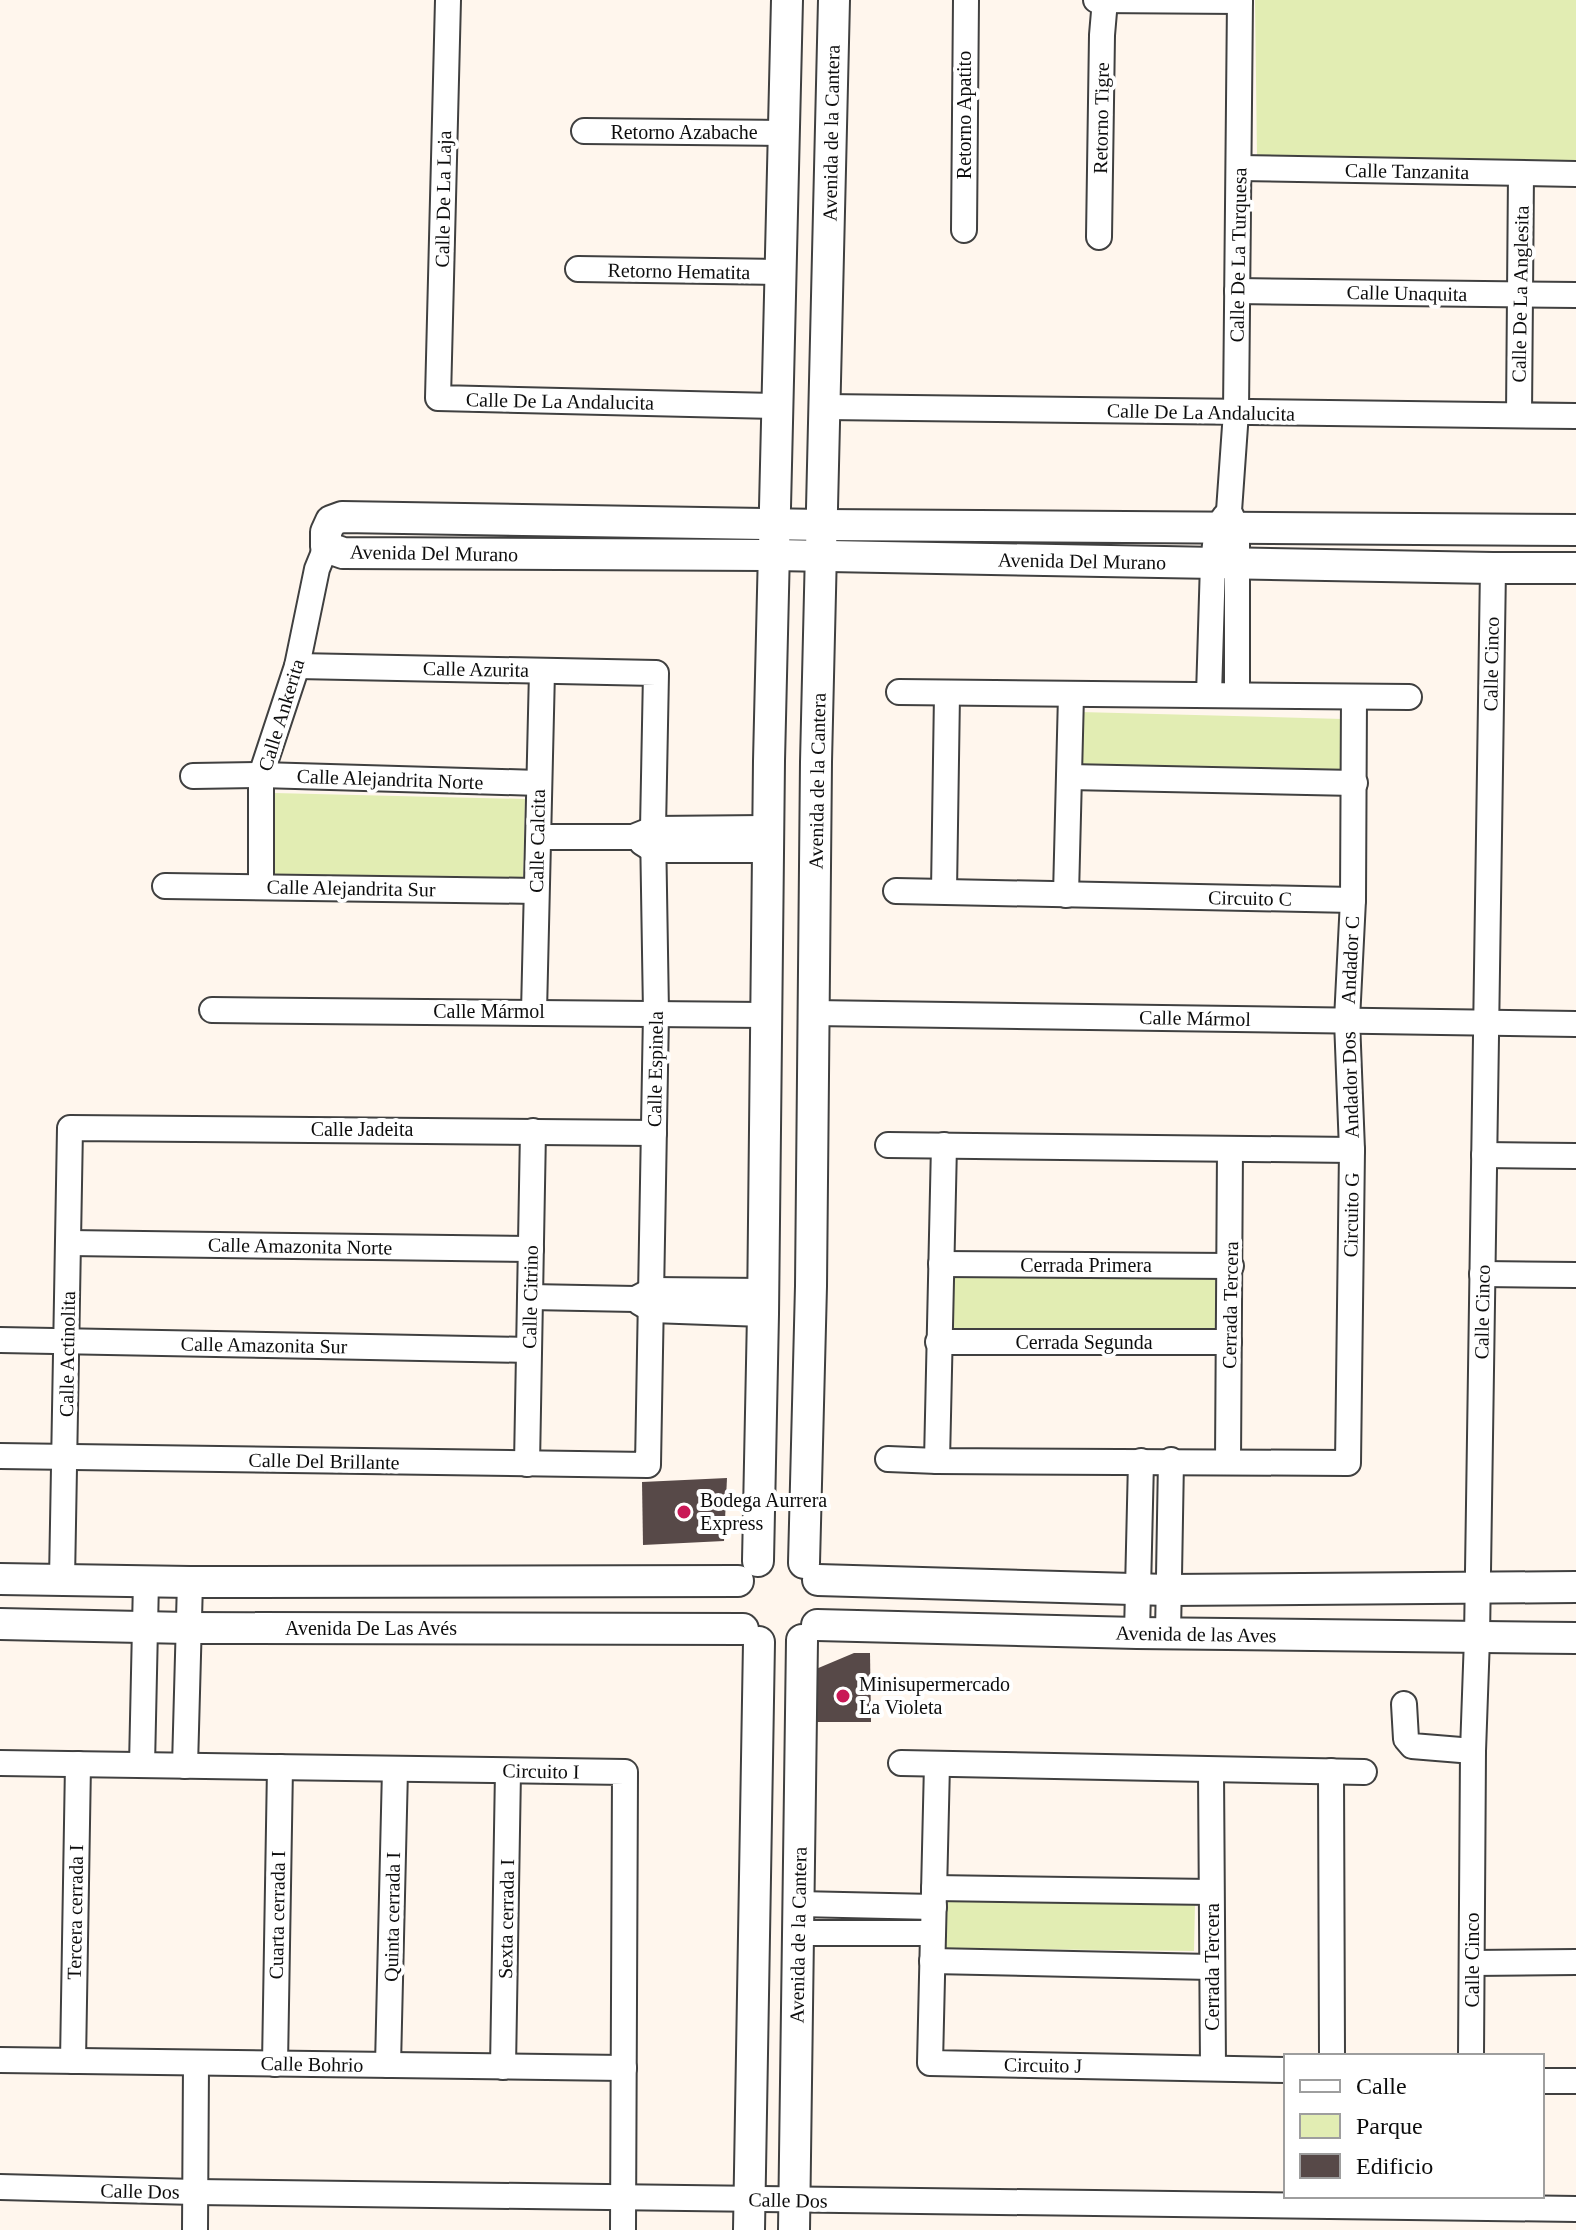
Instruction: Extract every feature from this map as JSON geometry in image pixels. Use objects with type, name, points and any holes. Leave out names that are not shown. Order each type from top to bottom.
[{"type":"street","name":"Calle De La Laja","points":[[438,398],[448,0]]},
{"type":"street","points":[[748,1571],[763,1302],[768,839],[787,0]]},
{"type":"street","name":"Avenida de la Cantera","points":[[811,1571],[816,762],[834,0]]},
{"type":"street","name":"Retorno Apatito","points":[[964,230],[966,0]]},
{"type":"street","points":[[1096,0],[1240,1]]},
{"type":"street","name":"Retorno Tigre","points":[[1099,237],[1105,0]]},
{"type":"street","name":"Calle De La Turquesa","points":[[1209,695],[1225,563],[1236,412],[1240,1]]},
{"type":"street","name":"Retorno Azabache","points":[[584,131],[784,133]]},
{"type":"street","name":"Calle Tanzanita","points":[[1239,168],[1576,174]]},
{"type":"street","name":"Calle De La Anglesita","points":[[1519,415],[1521,173]]},
{"type":"street","name":"Retorno Hematita","points":[[578,269],[781,272]]},
{"type":"street","name":"Calle Unaquita","points":[[1237,291],[1576,295]]},
{"type":"street","name":"Calle De La Andalucita","points":[[438,398],[778,406]]},
{"type":"street","name":"Calle De La Andalucita","points":[[826,407],[1576,416]]},
{"type":"street","name":"Avenida Del Murano","points":[[1576,530],[1228,522],[823,525],[342,517],[331,521],[326,532],[326,547],[343,553],[774,555],[1576,568]]},
{"type":"street","name":"Calle Ankerita","points":[[261,886],[261,775],[297,666],[317,569],[326,547]]},
{"type":"street","name":"Calle De La Turquesa","points":[[1225,563],[1237,695]]},
{"type":"street","name":"Calle Cinco","points":[[1471,2054],[1473,1751],[1493,568]]},
{"type":"street","name":"Calle Azurita","points":[[297,666],[656,673]]},
{"type":"street","name":"Calle Calcita","points":[[534,1012],[542,671]]},
{"type":"street","name":"Calle Espinela","points":[[648,1465],[646,1300],[656,1013],[647,839],[656,673]]},
{"type":"street","points":[[899,692],[1409,697]]},
{"type":"street","points":[[944,891],[947,694]]},
{"type":"street","points":[[1066,895],[1071,695]]},
{"type":"street","points":[[1353,900],[1354,697]]},
{"type":"street","name":"Calle Alejandrita Norte","points":[[193,776],[539,783]]},
{"type":"street","points":[[1069,777],[1355,783]]},
{"type":"street","points":[[539,837],[768,839]]},
{"type":"street","name":"Calle Alejandrita Sur","points":[[165,886],[536,891]]},
{"type":"street","name":"Circuito C","points":[[896,891],[1353,900]]},
{"type":"street","name":"Andador C","points":[[1347,1020],[1353,900]]},
{"type":"street","name":"Calle Mármol","points":[[212,1010],[766,1015]]},
{"type":"street","name":"Calle Mármol","points":[[814,1013],[1576,1024]]},
{"type":"street","name":"Andador Dos","points":[[1347,1020],[1352,1150]]},
{"type":"street","name":"Calle Jadeita","points":[[70,1128],[654,1133]]},
{"type":"street","name":"Calle Actinolita","points":[[62,1580],[70,1128]]},
{"type":"street","name":"Calle Citrino","points":[[527,1464],[533,1131]]},
{"type":"street","name":"Circuito G","points":[[888,1145],[1352,1150],[1348,1463],[888,1459]]},
{"type":"street","points":[[937,1461],[944,1145]]},
{"type":"street","name":"Cerrada Tercera","points":[[1228,1462],[1230,1149]]},
{"type":"street","points":[[1484,1155],[1576,1156]]},
{"type":"street","name":"Calle Amazonita Norte","points":[[69,1243],[531,1249]]},
{"type":"street","name":"Cerrada Primera","points":[[941,1264],[1231,1266]]},
{"type":"street","points":[[1482,1274],[1576,1275]]},
{"type":"street","points":[[530,1297],[763,1302]]},
{"type":"street","name":"Calle Amazonita Sur","points":[[0,1340],[529,1350]]},
{"type":"street","name":"Cerrada Segunda","points":[[938,1342],[1229,1342]]},
{"type":"street","name":"Calle Del Brillante","points":[[0,1456],[648,1465]]},
{"type":"street","points":[[1168,1634],[1171,1460]]},
{"type":"street","points":[[1137,1633],[1141,1461]]},
{"type":"street","points":[[811,1571],[823,1595],[823,1611],[810,1632],[789,1645],[774,1646],[751,1636],[736,1618],[734,1593],[748,1571],[772,1557],[787,1557],[811,1571],[1138,1590],[1576,1587]]},
{"type":"street","points":[[0,1579],[190,1582],[748,1571]]},
{"type":"street","points":[[142,1765],[146,1581]]},
{"type":"street","points":[[185,1766],[190,1582]]},
{"type":"street","name":"Avenida De Las Avés","points":[[0,1624],[751,1636]]},
{"type":"street","name":"Avenida de la Cantera","points":[[794,2230],[799,1918],[810,1632]]},
{"type":"street","name":"Avenida de las Aves","points":[[810,1632],[1576,1638]]},
{"type":"street","points":[[749,2230],[751,1636]]},
{"type":"street","points":[[1404,1704],[1406,1739],[1412,1746],[1473,1751]]},
{"type":"street","name":"Circuito I","points":[[0,1763],[625,1772],[623,2230]]},
{"type":"street","points":[[901,1763],[1364,1772]]},
{"type":"street","name":"Tercera cerrada I","points":[[73,2061],[78,1764]]},
{"type":"street","name":"Circuito J","points":[[937,1764],[930,2063],[1284,2070]]},
{"type":"street","name":"Cuarta cerrada I","points":[[275,2064],[280,1767]]},
{"type":"street","name":"Quinta cerrada I","points":[[388,2065],[395,1769]]},
{"type":"street","name":"Sexta cerrada I","points":[[503,2067],[508,1771]]},
{"type":"street","name":"Cerrada Tercera","points":[[1211,1771],[1213,2068]]},
{"type":"street","points":[[1331,1771],[1332,2054]]},
{"type":"street","points":[[799,1918],[934,1898],[1211,1892]]},
{"type":"street","points":[[799,1918],[933,1933]]},
{"type":"street","points":[[932,1961],[1211,1967]]},
{"type":"street","points":[[1472,1963],[1576,1962]]},
{"type":"street","name":"Calle Bohrio","points":[[0,2060],[624,2068]]},
{"type":"street","points":[[195,2230],[196,2063]]},
{"type":"street","points":[[1544,2081],[1576,2081]]},
{"type":"street","name":"Calle Dos","points":[[0,2187],[794,2200],[1331,2218],[1576,2209]]},
{"type":"green space","points":[[1255,0],[1576,0],[1576,162],[1257,157]]},
{"type":"green space","points":[[1080,712],[1343,719],[1342,773],[1079,766]]},
{"type":"green space","points":[[274,793],[525,799],[523,881],[272,875]]},
{"type":"green space","points":[[953,1274],[1218,1277],[1218,1333],[952,1330]]},
{"type":"green space","points":[[935,1900],[1195,1903],[1194,1951],[935,1948]]},
{"type":"building","name":"Bodega Aurrera Express","points":[[727,1478],[724,1541],[643,1545],[642,1482]]},
{"type":"building","name":"Minisupermercado La Violeta","points":[[854,1653],[870,1653],[871,1722],[814,1722],[816,1669]]},
{"type":"place","name":"Bodega Aurrera Express","points":[[684,1512]]},
{"type":"place","name":"Minisupermercado La Violeta","points":[[843,1696]]}]
